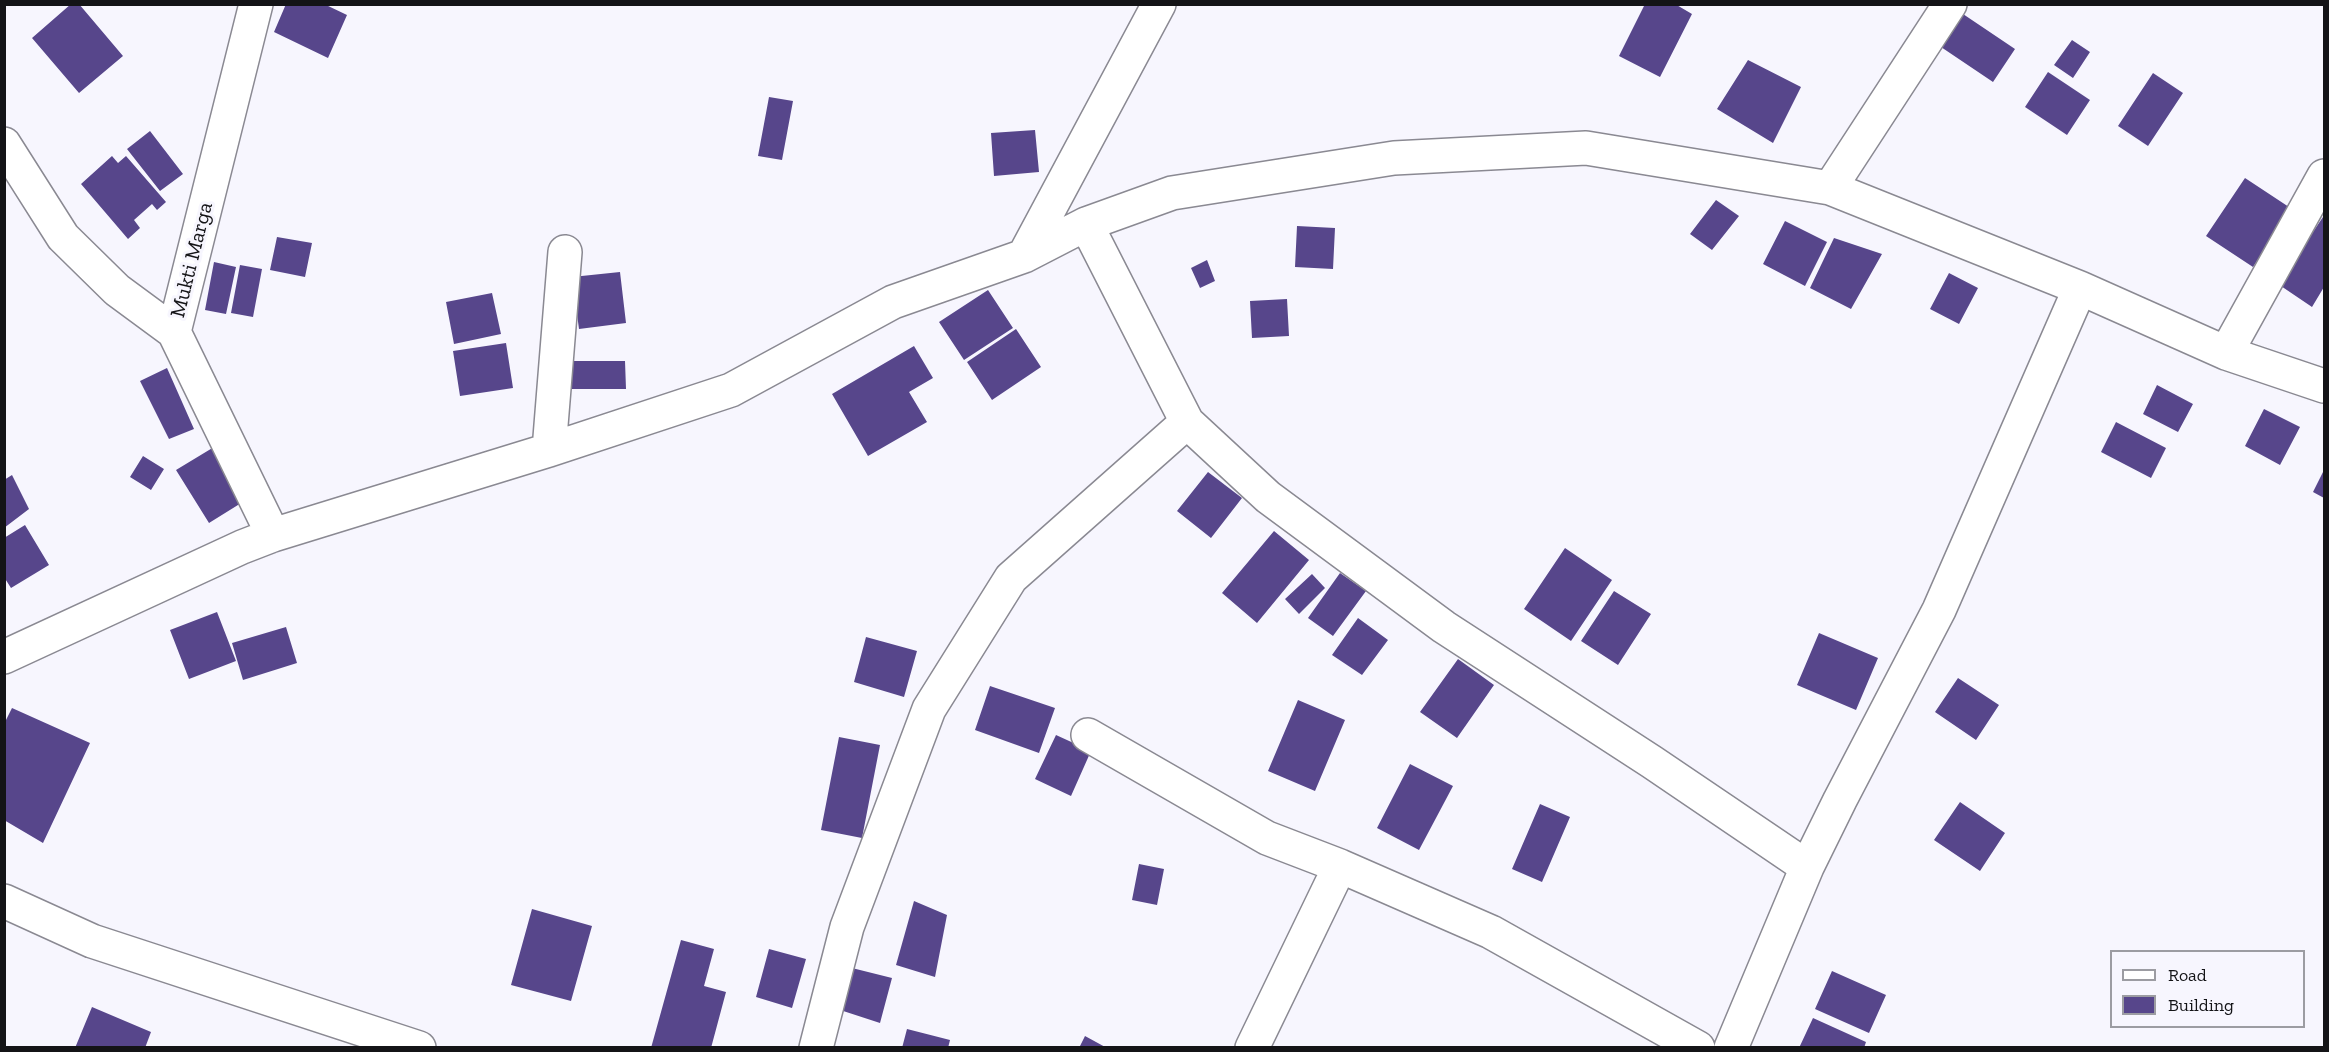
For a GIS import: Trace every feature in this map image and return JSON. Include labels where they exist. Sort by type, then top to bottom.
[{"type":"street","name":"Mukti Marga","points":[[256,4],[174,332],[273,535]]},
{"type":"street","points":[[1024,256],[1159,4]]},
{"type":"street","points":[[1830,188],[1950,4]]},
{"type":"street","points":[[4,144],[63,237],[117,290],[174,332]]},
{"type":"street","points":[[4,657],[242,547],[273,535],[549,450],[731,390],[893,302],[1024,256],[1086,224],[1172,193],[1406,157],[1586,148],[1830,188],[2080,288],[2226,353],[2325,386]]},
{"type":"street","points":[[2226,353],[2325,176]]},
{"type":"street","points":[[1086,224],[1187,422],[1268,497],[1444,627],[1652,762],[1807,867]]},
{"type":"street","points":[[549,450],[565,252]]},
{"type":"street","points":[[1731,1047],[1807,867],[1939,610],[2080,288]]},
{"type":"street","points":[[816,1047],[847,927],[929,709],[1011,578],[1187,422]]},
{"type":"street","points":[[1088,735],[1267,838],[1340,866],[1491,932],[1698,1047]]},
{"type":"street","points":[[1252,1047],[1340,866]]},
{"type":"street","points":[[4,901],[92,942],[369,1039],[419,1047]]},
{"type":"building","points":[[71,4],[79,4],[123,56],[79,93],[32,38]]},
{"type":"building","points":[[286,4],[324,4],[347,15],[328,58],[274,32]]},
{"type":"building","points":[[1645,4],[1675,4],[1692,14],[1660,77],[1619,56]]},
{"type":"building","points":[[1963,14],[2015,49],[1993,82],[1941,47]]},
{"type":"building","points":[[2072,40],[2090,52],[2073,78],[2054,65]]},
{"type":"building","points":[[1748,60],[1801,87],[1773,143],[1717,109]]},
{"type":"building","points":[[2048,72],[2090,100],[2067,135],[2025,107]]},
{"type":"building","points":[[2153,73],[2183,93],[2148,146],[2118,126]]},
{"type":"building","points":[[769,97],[793,101],[782,160],[758,156]]},
{"type":"building","points":[[1035,130],[1039,172],[994,176],[991,133]]},
{"type":"building","points":[[150,131],[183,174],[160,191],[127,149]]},
{"type":"building","points":[[112,156],[118,163],[126,156],[166,202],[157,210],[152,204],[134,220],[140,228],[128,239],[81,184]]},
{"type":"building","points":[[2245,178],[2292,209],[2253,267],[2206,236]]},
{"type":"building","points":[[1716,200],[1739,216],[1712,250],[1690,234]]},
{"type":"building","points":[[2323,217],[2324,287],[2312,307],[2278,284]]},
{"type":"building","points":[[1785,221],[1827,242],[1805,286],[1763,264]]},
{"type":"building","points":[[1297,226],[1335,228],[1333,269],[1295,267]]},
{"type":"building","points":[[277,237],[312,243],[305,277],[270,270]]},
{"type":"building","points":[[1834,238],[1882,254],[1851,309],[1810,288]]},
{"type":"building","points":[[1207,260],[1215,281],[1200,288],[1191,268]]},
{"type":"building","points":[[214,262],[236,267],[226,314],[205,310]]},
{"type":"building","points":[[240,265],[262,269],[253,317],[231,313]]},
{"type":"building","points":[[620,272],[626,323],[579,329],[572,277]]},
{"type":"building","points":[[1949,273],[1978,288],[1959,324],[1930,309]]},
{"type":"building","points":[[988,290],[1013,328],[964,360],[939,322]]},
{"type":"building","points":[[492,293],[501,334],[454,344],[446,302]]},
{"type":"building","points":[[1287,299],[1289,336],[1252,338],[1250,301]]},
{"type":"building","points":[[1016,329],[1041,367],[992,400],[967,362]]},
{"type":"building","points":[[506,343],[513,388],[460,396],[453,351]]},
{"type":"building","points":[[914,346],[933,378],[909,392],[927,422],[868,456],[832,394]]},
{"type":"building","points":[[570,361],[625,361],[626,389],[570,389]]},
{"type":"building","points":[[167,368],[194,429],[169,439],[140,381]]},
{"type":"building","points":[[2157,385],[2193,404],[2178,432],[2143,414]]},
{"type":"building","points":[[2264,409],[2300,427],[2280,465],[2245,446]]},
{"type":"building","points":[[2116,422],[2166,448],[2151,478],[2101,452]]},
{"type":"building","points":[[214,447],[246,500],[209,523],[176,470]]},
{"type":"building","points":[[143,456],[164,469],[151,490],[130,477]]},
{"type":"building","points":[[2324,470],[2324,498],[2313,492]]},
{"type":"building","points":[[1208,472],[1242,498],[1211,538],[1177,511]]},
{"type":"building","points":[[12,475],[29,509],[4,528],[4,480]]},
{"type":"building","points":[[25,525],[49,565],[11,588],[4,577],[4,538]]},
{"type":"building","points":[[1274,531],[1309,560],[1257,623],[1222,593]]},
{"type":"building","points":[[1565,548],[1612,580],[1571,641],[1524,609]]},
{"type":"building","points":[[1340,573],[1366,591],[1333,636],[1308,618]]},
{"type":"building","points":[[1312,574],[1325,588],[1299,614],[1285,599]]},
{"type":"building","points":[[1614,591],[1651,614],[1618,665],[1581,641]]},
{"type":"building","points":[[217,612],[236,661],[189,679],[170,630]]},
{"type":"building","points":[[1358,618],[1388,640],[1362,675],[1332,655]]},
{"type":"building","points":[[286,627],[297,663],[243,680],[232,643]]},
{"type":"building","points":[[1819,633],[1878,658],[1856,710],[1797,685]]},
{"type":"building","points":[[866,637],[917,651],[904,697],[854,682]]},
{"type":"building","points":[[1458,659],[1494,685],[1457,738],[1420,712]]},
{"type":"building","points":[[1958,678],[1999,705],[1976,740],[1935,712]]},
{"type":"building","points":[[990,686],[1055,708],[1039,753],[975,730]]},
{"type":"building","points":[[1298,700],[1345,720],[1315,791],[1268,771]]},
{"type":"building","points":[[12,708],[90,743],[43,843],[4,820],[4,724]]},
{"type":"building","points":[[1056,735],[1091,751],[1071,796],[1035,779]]},
{"type":"building","points":[[839,737],[880,745],[862,838],[821,830]]},
{"type":"building","points":[[1410,764],[1453,786],[1419,850],[1377,828]]},
{"type":"building","points":[[1960,802],[2005,833],[1980,871],[1934,840]]},
{"type":"building","points":[[1540,804],[1570,817],[1542,882],[1512,869]]},
{"type":"building","points":[[1139,864],[1164,869],[1157,905],[1132,900]]},
{"type":"building","points":[[914,901],[947,915],[935,977],[896,965]]},
{"type":"building","points":[[532,909],[592,926],[571,1001],[511,985]]},
{"type":"building","points":[[681,940],[714,949],[704,986],[726,992],[711,1048],[651,1048]]},
{"type":"building","points":[[769,949],[806,959],[792,1008],[756,997]]},
{"type":"building","points":[[844,966],[892,978],[880,1023],[834,1008]]},
{"type":"building","points":[[1832,971],[1886,995],[1869,1033],[1815,1009]]},
{"type":"building","points":[[92,1007],[151,1032],[145,1048],[75,1048]]},
{"type":"building","points":[[1813,1018],[1866,1042],[1864,1048],[1799,1048]]},
{"type":"building","points":[[907,1029],[950,1040],[948,1048],[902,1048]]},
{"type":"building","points":[[1085,1036],[1107,1048],[1079,1048]]}]
